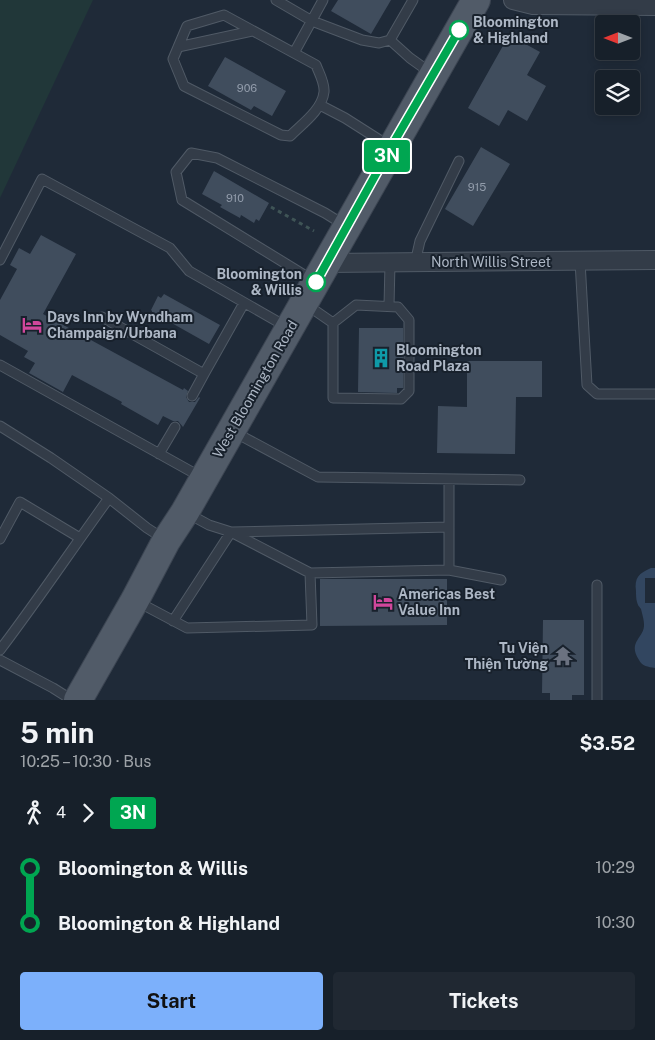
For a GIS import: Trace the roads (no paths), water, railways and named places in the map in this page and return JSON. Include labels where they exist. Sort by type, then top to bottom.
[{"type":"main road","name":"West Bloomington Road","points":[[78,700],[135,600],[166,540],[204,479],[476,0]]},
{"type":"street","points":[[513,0],[533,4],[632,3],[655,6]]},
{"type":"street","name":"North Willis Street","points":[[315,283],[390,263],[655,260]]},
{"type":"lane","points":[[276,0],[312,21],[362,40],[378,43],[390,40],[411,1]]},
{"type":"lane","points":[[294,53],[323,0]]},
{"type":"lane","points":[[224,15],[294,53],[316,65],[324,84],[324,92],[320,105],[290,136],[281,135],[184,86],[173,59],[187,26],[224,15]]},
{"type":"lane","points":[[178,48],[252,31]]},
{"type":"lane","points":[[390,40],[410,58],[434,74]]},
{"type":"lane","points":[[320,105],[345,118],[391,147]]},
{"type":"lane","points":[[333,322],[356,304],[398,307],[409,320],[409,391],[401,399],[332,398],[333,322],[315,283],[182,200],[176,172],[191,153],[217,158],[325,213],[347,227]]},
{"type":"lane","points":[[415,263],[420,241],[459,162]]},
{"type":"lane","points":[[0,260],[42,180],[170,248],[189,271],[289,328]]},
{"type":"lane","points":[[580,261],[587,385],[597,394],[655,394]]},
{"type":"lane","points":[[389,306],[390,263]]},
{"type":"lane","points":[[192,396],[244,303]]},
{"type":"lane","points":[[102,317],[204,374]]},
{"type":"lane","points":[[0,365],[204,479]]},
{"type":"lane","points":[[0,426],[51,458],[166,540]]},
{"type":"lane","points":[[159,454],[175,427]]},
{"type":"lane","points":[[231,430],[318,477],[520,480]]},
{"type":"lane","points":[[449,479],[449,570]]},
{"type":"lane","points":[[0,650],[32,608],[109,498]]},
{"type":"lane","points":[[0,539],[20,502],[80,538]]},
{"type":"lane","points":[[185,512],[231,532],[310,573],[449,570],[501,580]]},
{"type":"lane","points":[[231,532],[449,527]]},
{"type":"lane","points":[[173,621],[231,532]]},
{"type":"lane","points":[[135,600],[186,628],[312,625],[310,573]]},
{"type":"lane","points":[[597,584],[597,700]]},
{"type":"lane","points":[[0,660],[72,700]]},
{"type":"water","points":[[655,568],[655,578],[645,578],[645,603],[655,603],[655,668],[642,664],[635,648],[644,629],[641,609],[637,601],[636,583],[640,574]]},
{"type":"place","name":"Bloomington & Highland","points":[[459,30]]},
{"type":"place","name":"Bloomington & Willis","points":[[316,282]]},
{"type":"place","name":"Days Inn by Wyndham Champaign/Urbana","points":[[32,325]]},
{"type":"place","name":"Bloomington Road Plaza","points":[[381,358]]},
{"type":"place","name":"Americas Best Value Inn","points":[[383,602]]},
{"type":"place","name":"Tu Viện Thiện Tường","points":[[563,656]]}]
